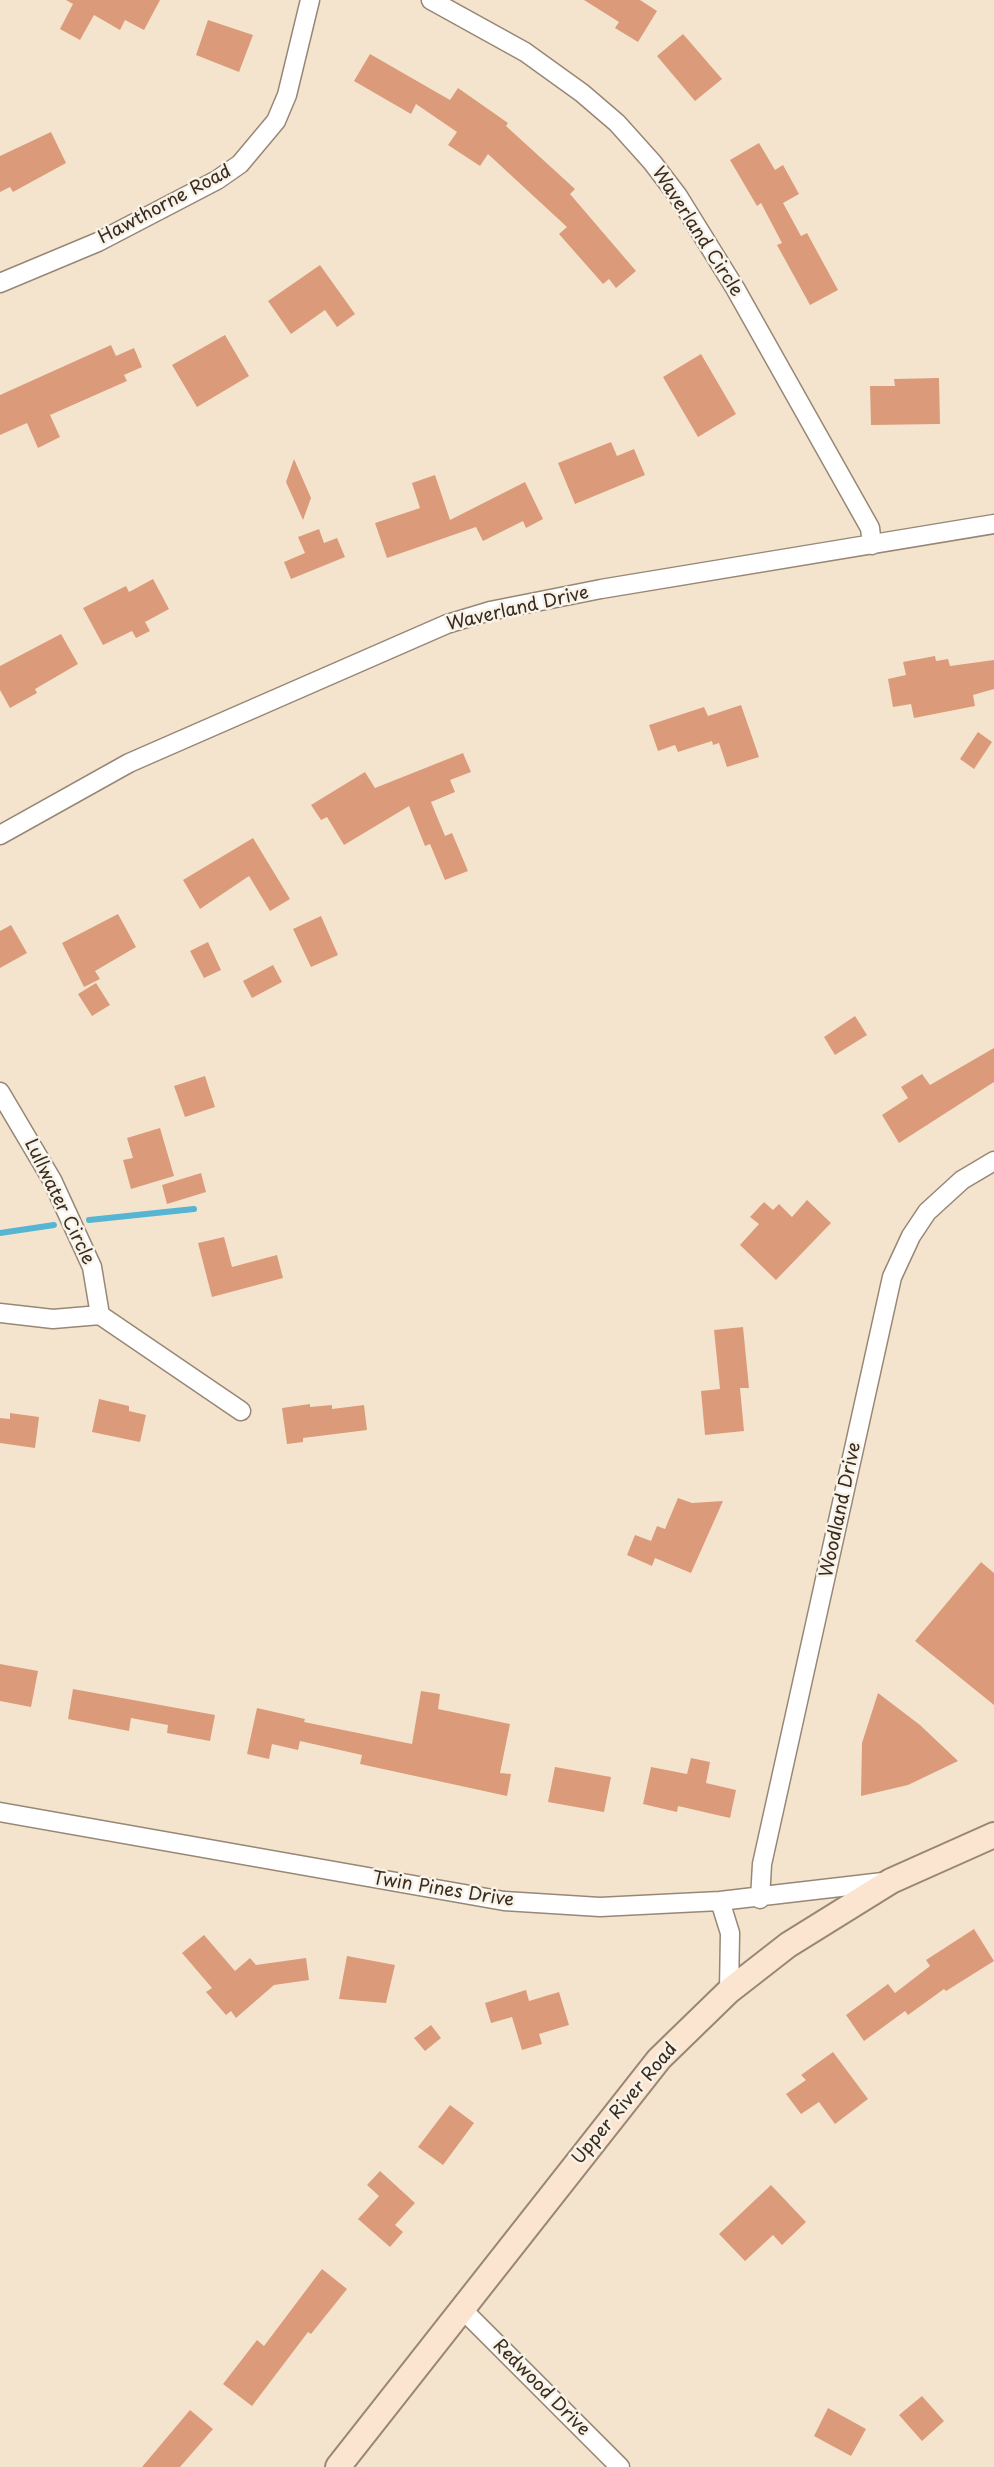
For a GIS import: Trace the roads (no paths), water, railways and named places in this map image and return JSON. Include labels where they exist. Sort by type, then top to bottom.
[{"type":"street","name":"Hawthorne Road","points":[[0,283],[98,242],[217,180],[240,164],[276,121],[287,95],[310,0]]},
{"type":"street","name":"Waverland Circle","points":[[431,0],[525,52],[582,93],[617,123],[652,162],[678,196],[742,300],[870,528],[872,545]]},
{"type":"street","name":"Waverland Drive","points":[[0,835],[129,763],[447,624],[490,611],[601,589],[994,523]]},
{"type":"street","name":"Lullwater Circle","points":[[0,1092],[52,1180],[92,1266],[100,1315]]},
{"type":"street","name":"Woodland Drive","points":[[760,1899],[762,1864],[892,1277],[911,1236],[927,1212],[962,1180],[994,1161]]},
{"type":"street","points":[[0,1313],[53,1320],[100,1315],[241,1410]]},
{"type":"street","name":"Twin Pines Drive","points":[[0,1812],[504,1901],[600,1907],[720,1902],[891,1881]]},
{"type":"street","name":"Upper River Road","points":[[338,2467],[659,2059],[729,1991],[788,1945],[891,1881],[994,1835]]},
{"type":"street","points":[[720,1902],[730,1933],[729,1991]]},
{"type":"street","name":"Redwood Drive","points":[[463,2309],[620,2467]]},
{"type":"waterway","points":[[89,1220],[194,1209]]},
{"type":"waterway","points":[[0,1233],[54,1225]]}]
